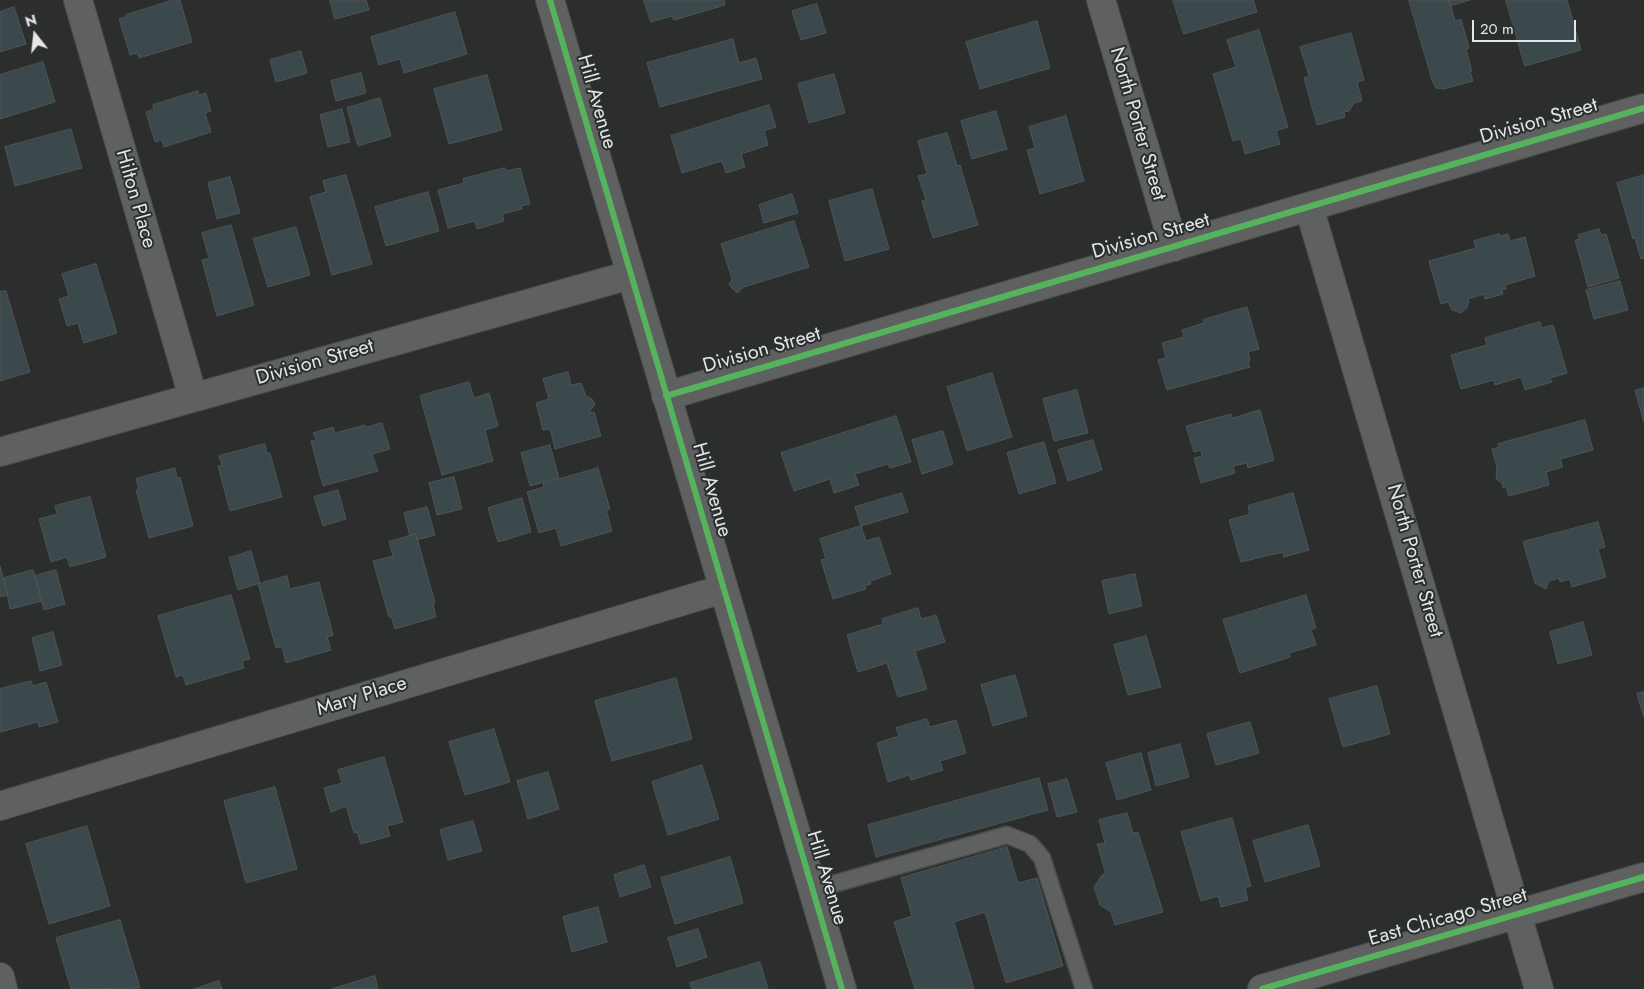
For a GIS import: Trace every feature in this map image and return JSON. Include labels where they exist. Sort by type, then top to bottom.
[{"type":"street","name":"Hilton Place","points":[[78,0],[193,397]]},
{"type":"street","name":"Hill Avenue","points":[[550,0],[842,989]]},
{"type":"street","name":"North Porter Street","points":[[1101,0],[1174,247]]},
{"type":"street","name":"Division Street","points":[[666,396],[1644,108]]},
{"type":"street","name":"North Porter Street","points":[[1309,207],[1539,989]]},
{"type":"street","name":"Division Street","points":[[0,452],[630,274]]},
{"type":"street","name":"Mary Place","points":[[0,806],[723,589]]},
{"type":"street","name":"East Chicago Street","points":[[1262,989],[1644,877]]},
{"type":"street","points":[[0,977],[4,989]]},
{"type":"lane","points":[[812,890],[1007,835],[1030,844],[1042,858],[1084,989]]},
{"type":"building","points":[[173,0],[180,0],[192,42],[139,58],[137,53],[130,55],[119,19]]},
{"type":"building","points":[[330,0],[366,0],[369,10],[335,19]]},
{"type":"building","points":[[644,0],[724,0],[725,5],[674,20],[672,16],[651,22]]},
{"type":"building","points":[[1173,0],[1253,0],[1257,12],[1184,34]]},
{"type":"building","points":[[1409,0],[1449,0],[1455,21],[1461,19],[1469,48],[1466,49],[1473,81],[1444,89],[1436,88]]},
{"type":"building","points":[[1449,0],[1470,0],[1450,6]]},
{"type":"building","points":[[1506,0],[1567,0],[1581,50],[1525,66]]},
{"type":"building","points":[[817,4],[826,33],[801,40],[792,11]]},
{"type":"building","points":[[14,7],[26,44],[0,52],[0,12]]},
{"type":"building","points":[[455,12],[467,54],[404,73],[400,59],[379,65],[371,37]]},
{"type":"building","points":[[1037,21],[1050,68],[980,89],[966,42]]},
{"type":"building","points":[[1259,30],[1288,127],[1276,131],[1280,144],[1245,154],[1241,139],[1233,141],[1213,74],[1236,67],[1227,40]]},
{"type":"building","points":[[1351,33],[1364,80],[1357,82],[1362,101],[1354,103],[1349,111],[1344,112],[1345,117],[1317,125],[1304,78],[1309,76],[1300,47]]},
{"type":"building","points":[[733,39],[739,63],[756,58],[762,79],[660,107],[647,63]]},
{"type":"building","points":[[301,51],[307,73],[276,82],[270,60]]},
{"type":"building","points":[[43,62],[55,102],[0,119],[0,75]]},
{"type":"building","points":[[361,73],[366,93],[336,101],[331,81]]},
{"type":"building","points":[[834,74],[845,113],[809,123],[798,84]]},
{"type":"building","points":[[487,75],[502,130],[449,144],[434,89]]},
{"type":"building","points":[[198,91],[199,95],[206,93],[211,111],[205,113],[211,132],[164,147],[162,140],[155,142],[146,112],[154,109],[153,105]]},
{"type":"building","points":[[380,98],[391,136],[358,146],[347,108]]},
{"type":"building","points":[[769,105],[776,127],[764,131],[768,145],[741,154],[745,167],[726,173],[722,161],[682,173],[671,136]]},
{"type":"building","points":[[342,109],[350,142],[328,147],[320,115]]},
{"type":"building","points":[[996,111],[1007,149],[972,159],[961,121]]},
{"type":"building","points":[[1066,116],[1084,181],[1040,194],[1027,150],[1035,148],[1029,127]]},
{"type":"building","points":[[71,129],[82,168],[15,186],[5,147]]},
{"type":"building","points":[[947,133],[957,166],[960,165],[978,225],[933,238],[922,201],[926,200],[918,176],[927,174],[918,141]]},
{"type":"building","points":[[505,168],[506,171],[520,168],[530,204],[521,206],[522,209],[502,214],[504,221],[477,229],[475,221],[448,228],[438,190],[464,183],[463,179]]},
{"type":"building","points":[[346,175],[372,264],[332,275],[310,197],[326,192],[323,181]]},
{"type":"building","points":[[1644,175],[1644,258],[1641,259],[1635,238],[1633,239],[1617,183]]},
{"type":"building","points":[[230,177],[240,213],[217,219],[208,183]]},
{"type":"building","points":[[872,189],[889,249],[845,261],[829,201]]},
{"type":"building","points":[[428,192],[439,231],[386,246],[375,207]]},
{"type":"building","points":[[792,194],[798,213],[764,223],[759,205]]},
{"type":"building","points":[[794,221],[809,267],[744,287],[737,293],[729,285],[732,279],[721,244]]},
{"type":"building","points":[[231,225],[254,305],[217,316],[202,260],[209,258],[202,233]]},
{"type":"building","points":[[296,227],[310,275],[268,287],[253,239]]},
{"type":"building","points":[[1599,229],[1601,235],[1606,234],[1619,278],[1588,287],[1575,240],[1580,239],[1578,235]]},
{"type":"building","points":[[1499,234],[1499,236],[1508,234],[1510,241],[1525,237],[1535,276],[1505,285],[1506,289],[1502,289],[1503,294],[1485,299],[1484,294],[1468,299],[1467,308],[1461,313],[1452,310],[1448,302],[1441,304],[1429,261],[1476,248],[1474,241]]},
{"type":"building","points":[[96,264],[117,333],[84,343],[78,323],[67,326],[59,299],[69,296],[62,274]]},
{"type":"building","points":[[1620,281],[1628,310],[1594,319],[1586,290]]},
{"type":"building","points":[[6,291],[30,372],[0,381],[0,292]]},
{"type":"building","points":[[1247,307],[1259,349],[1248,352],[1250,367],[1167,390],[1158,360],[1166,358],[1162,343],[1184,337],[1182,330],[1204,323],[1203,320]]},
{"type":"building","points":[[1540,322],[1542,328],[1553,325],[1567,373],[1550,378],[1552,382],[1525,390],[1521,377],[1495,385],[1494,380],[1461,389],[1451,355],[1487,345],[1485,338]]},
{"type":"building","points":[[568,372],[571,385],[581,383],[586,396],[592,399],[595,405],[590,410],[591,413],[594,412],[601,436],[555,449],[550,429],[543,430],[536,403],[549,399],[543,379]]},
{"type":"building","points":[[992,373],[1012,437],[967,451],[947,387]]},
{"type":"building","points":[[469,382],[474,398],[489,393],[498,426],[485,430],[493,461],[442,475],[420,396]]},
{"type":"building","points":[[1644,388],[1644,422],[1635,391]]},
{"type":"building","points":[[1077,390],[1088,433],[1054,441],[1043,399]]},
{"type":"building","points":[[1260,410],[1274,460],[1248,468],[1247,463],[1233,466],[1235,473],[1201,483],[1194,458],[1202,456],[1201,450],[1194,452],[1186,426],[1231,414],[1232,418]]},
{"type":"building","points":[[896,416],[911,462],[890,468],[888,464],[855,474],[859,485],[834,493],[830,479],[794,491],[781,453]]},
{"type":"building","points":[[1585,420],[1593,450],[1560,459],[1563,467],[1546,472],[1549,485],[1509,496],[1506,487],[1503,488],[1502,483],[1496,479],[1497,467],[1492,449],[1499,447],[1498,444]]},
{"type":"building","points":[[382,423],[390,449],[372,454],[378,471],[323,486],[311,441],[316,440],[313,433],[333,427],[335,433],[365,425],[366,427]]},
{"type":"building","points":[[943,431],[953,464],[922,474],[912,440]]},
{"type":"building","points":[[1093,440],[1102,470],[1068,481],[1058,450]]},
{"type":"building","points":[[1044,442],[1056,483],[1019,494],[1007,453]]},
{"type":"building","points":[[265,444],[267,453],[270,453],[282,497],[230,511],[218,466],[222,465],[219,456]]},
{"type":"building","points":[[550,445],[559,478],[530,486],[521,453]]},
{"type":"building","points":[[175,468],[177,478],[180,477],[193,526],[149,538],[136,490],[139,489],[136,479]]},
{"type":"building","points":[[598,468],[610,509],[606,510],[612,531],[561,546],[556,528],[539,533],[527,492],[544,487],[543,484]]},
{"type":"building","points":[[454,477],[462,509],[437,515],[429,483]]},
{"type":"building","points":[[338,490],[346,519],[323,526],[314,497]]},
{"type":"building","points":[[902,493],[908,512],[861,526],[855,507]]},
{"type":"building","points":[[1293,493],[1309,550],[1284,557],[1283,552],[1241,562],[1229,520],[1250,514],[1248,506]]},
{"type":"building","points":[[90,497],[106,557],[70,567],[67,557],[51,562],[39,519],[57,514],[55,506]]},
{"type":"building","points":[[522,498],[531,532],[498,542],[488,508]]},
{"type":"building","points":[[427,507],[435,535],[417,540],[416,534],[410,536],[404,513]]},
{"type":"building","points":[[1598,522],[1605,547],[1598,549],[1606,577],[1572,587],[1570,579],[1560,582],[1559,578],[1549,581],[1546,589],[1535,583],[1523,542]]},
{"type":"building","points":[[861,526],[866,541],[879,537],[891,574],[870,581],[871,584],[865,586],[866,589],[833,599],[821,560],[826,559],[820,539]]},
{"type":"building","points":[[416,534],[435,603],[433,604],[436,617],[395,629],[391,616],[389,617],[373,561],[393,556],[389,542]]},
{"type":"building","points":[[251,551],[260,583],[238,590],[229,558]]},
{"type":"building","points":[[0,566],[8,595],[0,597]]},
{"type":"building","points":[[33,570],[42,601],[10,609],[4,578]]},
{"type":"building","points":[[56,570],[65,604],[44,610],[35,576]]},
{"type":"building","points":[[1135,574],[1142,606],[1109,614],[1102,581]]},
{"type":"building","points":[[287,576],[290,589],[319,582],[333,635],[327,637],[331,650],[286,663],[282,647],[276,648],[258,584]]},
{"type":"building","points":[[231,595],[250,659],[242,661],[244,668],[186,685],[183,675],[176,677],[158,616]]},
{"type":"building","points":[[1306,595],[1316,628],[1311,630],[1316,645],[1289,653],[1290,657],[1240,673],[1223,620]]},
{"type":"building","points":[[918,608],[921,619],[936,615],[945,642],[915,651],[927,689],[898,697],[887,663],[858,672],[847,635],[883,624],[882,619]]},
{"type":"building","points":[[1583,622],[1592,655],[1558,664],[1550,632]]},
{"type":"building","points":[[53,632],[62,665],[40,671],[32,638]]},
{"type":"building","points":[[1146,636],[1161,687],[1128,695],[1114,645]]},
{"type":"building","points":[[1015,675],[1027,716],[993,726],[981,685]]},
{"type":"building","points":[[676,678],[692,739],[612,761],[595,701]]},
{"type":"building","points":[[31,681],[33,686],[46,682],[58,722],[39,727],[38,722],[0,732],[0,689]]},
{"type":"building","points":[[1377,686],[1390,734],[1343,747],[1329,699]]},
{"type":"building","points":[[1644,692],[1644,717],[1637,694]]},
{"type":"building","points":[[927,719],[930,727],[956,720],[966,753],[940,761],[943,770],[911,780],[909,775],[888,782],[877,743],[899,736],[896,728]]},
{"type":"building","points":[[1250,722],[1259,753],[1216,765],[1207,734]]},
{"type":"building","points":[[494,729],[510,782],[465,795],[449,742]]},
{"type":"building","points":[[1180,744],[1189,777],[1156,786],[1148,753]]},
{"type":"building","points":[[1141,753],[1151,790],[1117,800],[1106,763]]},
{"type":"building","points":[[384,757],[403,822],[387,826],[390,836],[361,844],[357,832],[354,833],[346,806],[331,812],[324,788],[342,783],[338,770]]},
{"type":"building","points":[[702,765],[719,819],[668,835],[652,782]]},
{"type":"building","points":[[548,772],[559,809],[528,819],[517,781]]},
{"type":"building","points":[[1039,778],[1048,810],[876,857],[868,825]]},
{"type":"building","points":[[1067,779],[1077,812],[1057,817],[1048,784]]},
{"type":"building","points":[[275,787],[297,869],[246,883],[224,801]]},
{"type":"building","points":[[1127,813],[1133,833],[1138,832],[1163,912],[1115,925],[1111,912],[1100,905],[1094,887],[1102,875],[1106,874],[1097,844],[1105,843],[1099,820]]},
{"type":"building","points":[[1232,818],[1251,886],[1245,888],[1248,900],[1221,907],[1218,896],[1201,901],[1181,832]]},
{"type":"building","points":[[473,821],[482,851],[448,860],[440,830]]},
{"type":"building","points":[[1308,825],[1320,866],[1265,882],[1253,841]]},
{"type":"building","points":[[87,826],[110,906],[49,924],[26,844]]},
{"type":"building","points":[[1007,847],[1018,883],[1037,878],[1063,966],[1006,983],[985,912],[954,922],[974,989],[915,989],[894,922],[912,916],[901,878]]},
{"type":"building","points":[[730,857],[743,903],[675,924],[661,878]]},
{"type":"building","points":[[644,865],[651,887],[620,897],[614,875]]},
{"type":"building","points":[[598,907],[607,942],[572,952],[563,917]]},
{"type":"building","points":[[120,920],[140,988],[71,989],[56,938]]},
{"type":"building","points":[[698,929],[707,957],[677,967],[668,938]]},
{"type":"building","points":[[760,962],[768,989],[692,989],[690,983]]},
{"type":"building","points":[[375,976],[378,989],[332,989]]},
{"type":"building","points":[[219,981],[222,989],[194,989]]},
{"type":"cycle path","points":[[550,0],[842,989]]},
{"type":"cycle path","points":[[666,396],[1644,108]]},
{"type":"cycle path","points":[[1262,989],[1644,877]]}]
